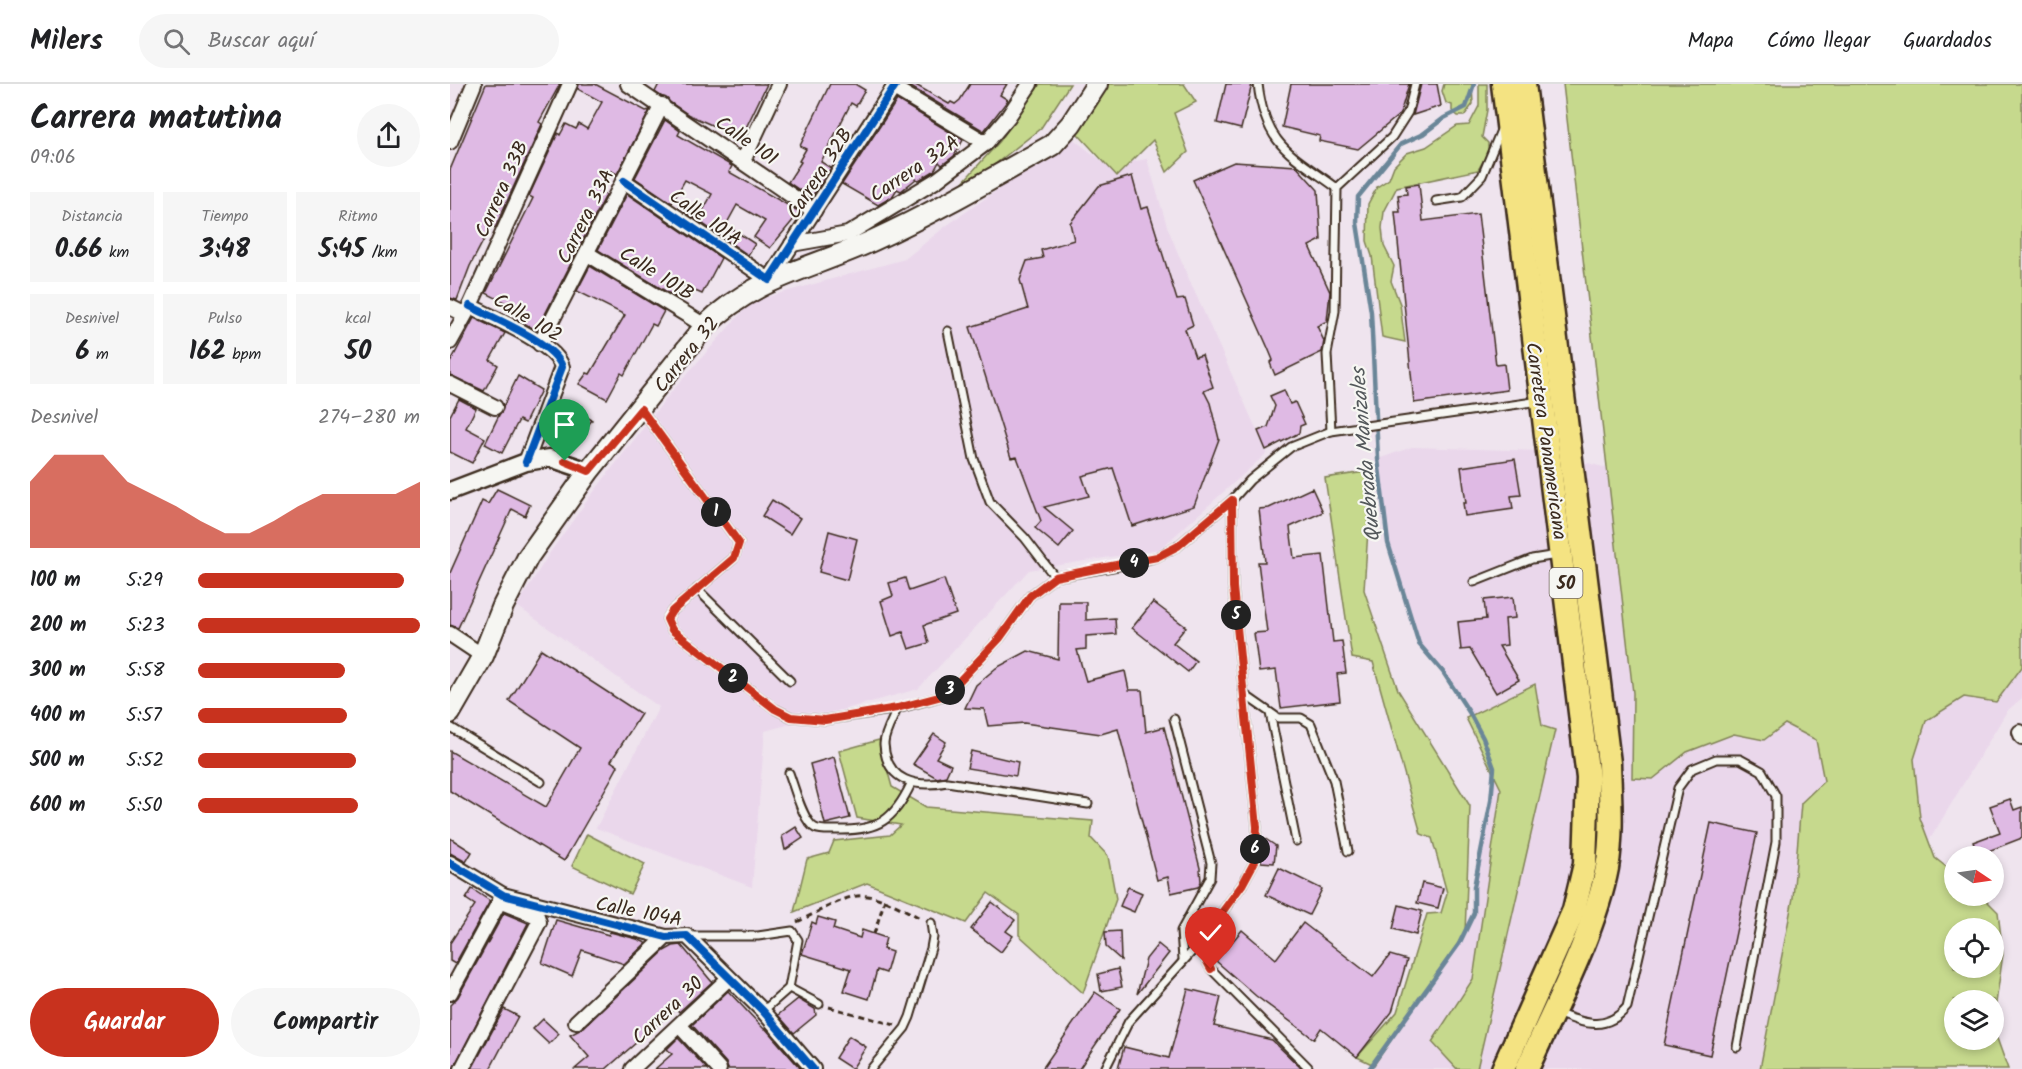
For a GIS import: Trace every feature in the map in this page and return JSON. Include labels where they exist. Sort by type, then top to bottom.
[{"type":"highway","name":"Carretera Panamericana","points":[[1503,84],[1563,554],[1588,778],[1585,864],[1574,910],[1503,1069]]},
{"type":"highway","name":"Carretera Panamericana","points":[[1524,84],[1609,763],[1610,825],[1606,868],[1593,915],[1554,1012],[1527,1069]]},
{"type":"main road","name":"Carrera 32","points":[[450,713],[483,657],[503,606],[528,557],[589,471],[641,409],[705,326],[725,307],[768,280],[828,260],[877,238],[1052,145],[1071,124],[1097,84]]},
{"type":"street","points":[[450,142],[474,84]]},
{"type":"street","name":"Carrera 33B","points":[[450,342],[467,310],[570,84]]},
{"type":"street","name":"Calle 101","points":[[628,84],[652,91],[662,105],[814,211]]},
{"type":"street","points":[[743,161],[779,84]]},
{"type":"street","name":"Carrera 32A","points":[[792,244],[848,234],[937,180],[986,143],[1008,117],[1030,84]]},
{"type":"street","points":[[895,86],[986,143]]},
{"type":"street","name":"Carrera 32B","points":[[768,280],[895,86]]},
{"type":"street","name":"Carrera 33A","points":[[540,344],[588,254],[662,105]]},
{"type":"street","name":"Calle 101A","points":[[624,181],[768,280]]},
{"type":"street","name":"Calle 101B","points":[[588,254],[705,326]]},
{"type":"street","name":"Calle 102","points":[[450,307],[467,310],[540,344],[560,358],[562,367],[526,462]]},
{"type":"street","points":[[450,384],[495,407]]},
{"type":"street","points":[[450,491],[526,462],[550,458],[589,471]]},
{"type":"street","points":[[450,634],[483,657]]},
{"type":"street","name":"Calle 104A","points":[[450,864],[502,899],[537,915],[539,922],[462,1069]]},
{"type":"street","points":[[450,993],[502,899]]},
{"type":"street","name":"Calle 104A","points":[[502,899],[666,937],[687,936],[728,979],[763,1011],[813,1069]]},
{"type":"street","points":[[576,1023],[666,937]]},
{"type":"street","name":"Carrera 30","points":[[632,1069],[728,979]]},
{"type":"street","points":[[680,1026],[719,1069]]},
{"type":"lane","points":[[1258,84],[1265,122],[1282,148],[1337,188]]},
{"type":"lane","points":[[1330,431],[1327,354],[1335,311],[1337,188],[1392,137],[1408,112],[1415,84]]},
{"type":"lane","points":[[1436,201],[1462,197],[1482,176],[1506,117]]},
{"type":"lane","points":[[948,331],[974,459],[990,502],[1002,517],[1025,538],[1055,577]]},
{"type":"lane","points":[[641,409],[739,543],[734,558],[672,611],[667,619],[672,630],[775,709],[791,717],[825,720],[897,708],[946,695],[1000,638],[1030,596],[1055,577],[1157,557],[1178,546],[1232,500],[1250,480],[1291,447],[1330,431],[1542,400]]},
{"type":"lane","points":[[1105,1069],[1109,1057],[1130,1021],[1183,959],[1198,945],[1242,885],[1255,861],[1257,827],[1233,587],[1232,500]]},
{"type":"lane","points":[[1474,582],[1532,559],[1563,554]]},
{"type":"lane","points":[[697,589],[790,681]]},
{"type":"lane","points":[[1245,695],[1278,718],[1301,718],[1311,724],[1334,781],[1348,852]]},
{"type":"lane","points":[[897,708],[884,743],[888,762],[899,776],[911,784],[928,786],[947,782],[1088,804]]},
{"type":"lane","points":[[1270,713],[1296,841]]},
{"type":"lane","points":[[1174,719],[1211,863],[1210,878],[1181,931],[1183,959]]},
{"type":"lane","points":[[450,727],[541,782]]},
{"type":"lane","points":[[1554,1012],[1579,1021],[1604,1024],[1618,1018],[1627,1007],[1678,788],[1692,769],[1716,759],[1740,759],[1762,771],[1776,796],[1776,842],[1737,1047]]},
{"type":"lane","points":[[789,773],[806,819],[814,828],[827,830],[872,826],[886,821],[900,808],[911,784]]},
{"type":"lane","points":[[871,1069],[905,1028],[931,948],[933,937],[931,923]]},
{"type":"lane","points":[[687,936],[758,936],[779,931],[792,931],[798,940],[789,988],[763,1011]]},
{"type":"lane","points":[[1198,945],[1211,969],[1308,1067]]},
{"type":"lane","points":[[789,988],[793,993],[819,1004]]},
{"type":"path","points":[[779,931],[851,896],[869,894],[885,899],[931,923]]},
{"type":"path","points":[[874,934],[885,899]]},
{"type":"path","points":[[819,1004],[905,1028]]},
{"type":"shaded area","points":[[1072,138],[1108,166],[1147,159],[1167,226],[1184,268],[1267,453],[1160,549],[1029,570],[918,689],[765,731],[752,887],[596,828],[659,707],[517,606],[549,554],[589,498],[672,391],[752,301],[905,259],[946,226]]},
{"type":"shaded area","points":[[1412,447],[1542,451],[2022,577],[2022,698],[2007,711],[1792,1069],[1369,1069],[1459,944],[1474,913],[1474,887],[1491,801],[1494,768],[1483,738],[1469,712],[1443,672],[1419,644],[1388,543],[1378,459]]},
{"type":"green space","points":[[1040,84],[1070,84],[1041,128],[975,180],[962,183],[1000,141]]},
{"type":"green space","points":[[1106,84],[1184,84],[1196,102],[1174,113],[1188,152],[1167,172],[1153,140],[1117,176],[1077,133]]},
{"type":"green space","points":[[1444,84],[1472,84],[1473,104],[1464,116],[1458,116],[1452,111],[1452,105],[1446,103],[1442,91]]},
{"type":"green space","points":[[1479,84],[1487,84],[1487,110],[1482,137],[1488,143],[1488,153],[1478,170],[1397,187],[1384,212],[1382,228],[1384,246],[1394,266],[1391,281],[1400,304],[1405,342],[1382,337],[1372,256],[1367,241],[1368,204],[1377,187],[1389,179],[1394,166],[1407,153],[1426,147],[1457,126],[1469,125],[1479,106]]},
{"type":"green space","points":[[1563,84],[2022,84],[2022,667],[1996,702],[1964,697],[1926,721],[1914,759],[1920,818],[1935,858],[1944,865],[1944,906],[1992,906],[1998,912],[1999,918],[1944,918],[1944,978],[2000,978],[1998,990],[1944,990],[1944,1050],[2001,1050],[2008,1069],[1760,1069],[1793,898],[1801,803],[1824,781],[1816,740],[1785,724],[1764,740],[1734,734],[1687,752],[1653,779],[1632,778],[1633,693]]},
{"type":"green space","points":[[1372,471],[1364,590],[1398,690],[1470,806],[1465,933],[1374,1065],[1357,1057],[1397,1012],[1427,914],[1441,913],[1447,893],[1432,838],[1421,834],[1373,662],[1352,658],[1325,478]]},
{"type":"green space","points":[[1535,684],[1542,726],[1555,730],[1477,1069],[1457,1069],[1432,1042],[1473,979],[1501,789],[1466,718]]},
{"type":"green space","points":[[879,740],[892,787],[926,807],[1093,821],[1091,838],[1108,856],[1116,899],[1083,993],[1019,935],[1019,915],[988,893],[966,923],[867,883],[794,912],[807,859],[829,853],[834,841],[890,835],[901,825],[857,818],[839,751]]},
{"type":"green space","points":[[587,834],[645,864],[630,894],[572,866]]},
{"type":"building","points":[[486,84],[560,84],[539,122],[542,124],[495,228],[492,226],[488,232],[470,266],[457,300],[450,298],[450,170]]},
{"type":"building","points":[[579,84],[595,84],[646,111],[650,110],[617,174],[611,171],[600,192],[606,195],[539,326],[537,325],[534,329],[515,318],[520,310],[486,293],[533,198],[529,196],[558,133],[560,135],[566,124],[576,129],[579,124],[587,129],[602,102],[578,89]]},
{"type":"building","points":[[659,84],[767,84],[741,138],[689,115],[655,92]]},
{"type":"building","points":[[830,84],[855,84],[865,90],[856,106],[851,103],[821,162],[831,168],[811,198],[788,182],[801,162],[799,161],[806,149],[800,146]]},
{"type":"building","points":[[906,84],[914,84],[949,104],[951,102],[955,104],[970,84],[1007,84],[1000,95],[1008,100],[984,131]]},
{"type":"building","points":[[1226,84],[1252,84],[1241,129],[1217,123]]},
{"type":"building","points":[[1291,84],[1409,84],[1400,114],[1358,149],[1319,141],[1320,136],[1282,127]]},
{"type":"building","points":[[1421,84],[1437,84],[1441,106],[1413,115]]},
{"type":"building","points":[[897,100],[963,140],[954,156],[942,165],[939,162],[934,171],[919,180],[916,179],[901,191],[897,189],[892,197],[878,205],[842,184]]},
{"type":"building","points":[[665,120],[680,131],[678,135],[732,166],[729,172],[800,212],[770,248],[754,237],[765,221],[737,205],[726,225],[755,244],[748,255],[693,217],[694,213],[700,216],[712,194],[685,180],[672,203],[635,178]]},
{"type":"building","points":[[1234,162],[1296,166],[1318,190],[1321,240],[1309,246],[1330,292],[1327,321],[1317,326],[1324,341],[1322,352],[1275,375],[1270,363],[1273,360],[1268,348],[1193,180]]},
{"type":"building","points":[[1132,176],[1141,209],[1148,207],[1177,300],[1185,299],[1193,325],[1185,329],[1195,357],[1202,355],[1213,387],[1204,391],[1210,403],[1219,439],[1194,506],[1132,526],[1113,468],[1082,476],[1089,496],[1044,507],[1073,531],[1059,548],[1035,528],[1041,521],[1017,457],[1011,458],[970,327],[1028,309],[1020,280],[1027,261],[1043,258],[1041,250],[1074,240],[1070,223],[1099,186]]},
{"type":"building","points":[[1419,184],[1423,221],[1478,214],[1496,365],[1504,364],[1507,390],[1414,403],[1395,212],[1400,212],[1398,195],[1407,194],[1406,186]]},
{"type":"building","points":[[627,194],[721,258],[702,294],[677,283],[675,297],[598,250]]},
{"type":"building","points":[[590,266],[664,311],[656,326],[652,324],[624,375],[621,373],[607,399],[579,384],[587,373],[590,374],[625,315],[577,291]]},
{"type":"building","points":[[474,318],[505,333],[490,360],[498,365],[484,391],[450,375],[450,363]]},
{"type":"building","points":[[518,376],[541,390],[525,423],[519,420],[502,453],[485,444]]},
{"type":"building","points":[[1284,390],[1290,404],[1295,402],[1305,424],[1300,426],[1299,433],[1266,450],[1258,431],[1268,427],[1275,406],[1270,396]]},
{"type":"building","points":[[459,399],[476,408],[466,428],[485,438],[472,463],[450,452],[450,416]]},
{"type":"building","points":[[561,402],[592,420],[580,436],[551,421]]},
{"type":"building","points":[[1515,459],[1521,495],[1511,496],[1513,509],[1465,516],[1463,503],[1466,503],[1461,467]]},
{"type":"building","points":[[1312,488],[1323,512],[1290,527],[1294,558],[1323,555],[1333,642],[1342,641],[1346,673],[1337,674],[1340,701],[1281,708],[1276,670],[1259,672],[1254,633],[1267,632],[1258,562],[1265,562],[1259,509],[1269,508]]},
{"type":"building","points":[[497,489],[530,505],[525,516],[512,509],[458,628],[450,625],[450,573],[482,501],[488,504]]},
{"type":"building","points":[[772,500],[800,518],[790,534],[762,516]]},
{"type":"building","points":[[829,531],[857,539],[847,580],[819,572]]},
{"type":"building","points":[[905,578],[909,591],[944,579],[956,614],[924,625],[929,643],[909,649],[903,632],[892,636],[881,601],[893,596],[889,583]]},
{"type":"building","points":[[1513,597],[1515,618],[1505,619],[1507,645],[1499,646],[1519,680],[1496,693],[1470,649],[1461,650],[1458,622],[1486,619],[1484,600]]},
{"type":"building","points":[[1059,602],[1086,602],[1086,620],[1115,618],[1116,634],[1086,636],[1086,649],[1077,650],[1086,681],[1125,671],[1129,690],[1142,690],[1146,732],[1164,727],[1200,868],[1201,882],[1198,887],[1171,893],[1168,877],[1157,880],[1118,729],[1101,734],[1024,723],[988,726],[984,709],[965,708],[976,685],[996,668],[1028,651],[1058,659]]},
{"type":"building","points":[[1153,602],[1186,627],[1173,643],[1196,661],[1188,672],[1132,628]]},
{"type":"building","points":[[541,649],[641,714],[611,761],[618,766],[564,861],[450,791],[450,751],[546,807],[580,748],[509,701]]},
{"type":"building","points":[[934,734],[946,742],[936,758],[951,765],[946,776],[937,778],[913,764]]},
{"type":"building","points":[[971,751],[1018,762],[1016,776],[967,768]]},
{"type":"building","points":[[834,757],[850,818],[825,824],[810,764]]},
{"type":"building","points":[[2010,799],[2014,810],[2022,807],[2022,838],[2001,846],[1975,846],[1973,842],[2000,832],[1990,806]]},
{"type":"building","points":[[1711,823],[1757,833],[1710,1055],[1664,1045]]},
{"type":"building","points":[[796,827],[803,838],[785,850],[782,836]]},
{"type":"building","points":[[450,838],[472,852],[466,862],[450,853]]},
{"type":"building","points":[[1264,838],[1276,846],[1274,863],[1261,862]]},
{"type":"building","points":[[1279,868],[1322,889],[1309,915],[1266,895]]},
{"type":"building","points":[[1422,883],[1443,888],[1438,908],[1417,903]]},
{"type":"building","points":[[1128,887],[1142,893],[1134,912],[1120,906]]},
{"type":"building","points":[[472,889],[490,901],[455,964],[450,961],[450,943],[475,905],[466,899]]},
{"type":"building","points":[[992,902],[1015,920],[1006,931],[1013,936],[1001,952],[971,929]]},
{"type":"building","points":[[1399,905],[1422,911],[1416,935],[1393,929]]},
{"type":"building","points":[[504,913],[528,923],[453,1069],[450,1069],[450,1005],[458,997]]},
{"type":"building","points":[[818,917],[835,922],[833,929],[860,938],[862,930],[886,938],[883,949],[892,952],[886,973],[877,970],[869,999],[844,991],[851,969],[802,954],[812,922],[816,924]]},
{"type":"building","points":[[556,920],[646,943],[624,964],[582,950],[572,976],[542,963]]},
{"type":"building","points":[[1303,923],[1373,977],[1390,955],[1407,960],[1392,1012],[1357,1057],[1321,1028],[1314,1039],[1256,996],[1216,961],[1242,930],[1276,959]]},
{"type":"building","points":[[1120,931],[1121,960],[1106,947],[1105,932]]},
{"type":"building","points":[[1158,944],[1169,953],[1137,994],[1146,959]]},
{"type":"building","points":[[681,945],[712,982],[679,1012],[676,1008],[606,1069],[575,1069],[589,1057],[570,1035],[582,1029],[664,951]]},
{"type":"building","points":[[1118,969],[1122,987],[1101,991],[1098,974]]},
{"type":"building","points":[[1188,989],[1221,997],[1214,1026],[1272,1040],[1302,1069],[1118,1069],[1124,1047],[1169,1058]]},
{"type":"building","points":[[728,991],[801,1069],[728,1069],[726,1063],[692,1025]]},
{"type":"building","points":[[1095,992],[1120,1009],[1079,1069],[1042,1069]]},
{"type":"building","points":[[798,999],[815,1009],[816,1015],[794,1033],[778,1015]]},
{"type":"building","points":[[504,1009],[518,1016],[490,1069],[472,1069]]},
{"type":"building","points":[[543,1019],[559,1034],[549,1044],[533,1029]]},
{"type":"building","points":[[849,1036],[866,1047],[852,1069],[835,1058]]},
{"type":"building","points":[[678,1038],[707,1069],[655,1069],[672,1054],[667,1049]]},
{"type":"waterway","name":"Quebrada Manizales","points":[[1369,1069],[1459,944],[1474,913],[1474,887],[1491,801],[1494,768],[1483,738],[1469,712],[1443,672],[1419,644],[1388,543],[1378,459],[1371,312],[1357,223],[1358,197],[1401,144],[1423,134],[1444,118],[1466,107],[1474,84]]},
{"type":"cycle path","points":[[624,181],[769,280],[896,84]]},
{"type":"cycle path","points":[[470,306],[536,340],[557,358],[562,367],[526,462]]},
{"type":"cycle path","points":[[450,863],[503,895],[666,937],[687,936],[763,1011],[813,1069]]},
{"type":"route","points":[[565,461],[589,471],[641,409],[739,543],[734,558],[672,611],[667,619],[672,630],[678,637],[775,709],[791,717],[825,720],[897,708],[946,695],[1000,638],[1030,596],[1055,577],[1157,557],[1178,546],[1232,500],[1233,587],[1257,827],[1255,861],[1242,885],[1198,945],[1211,969]]}]
